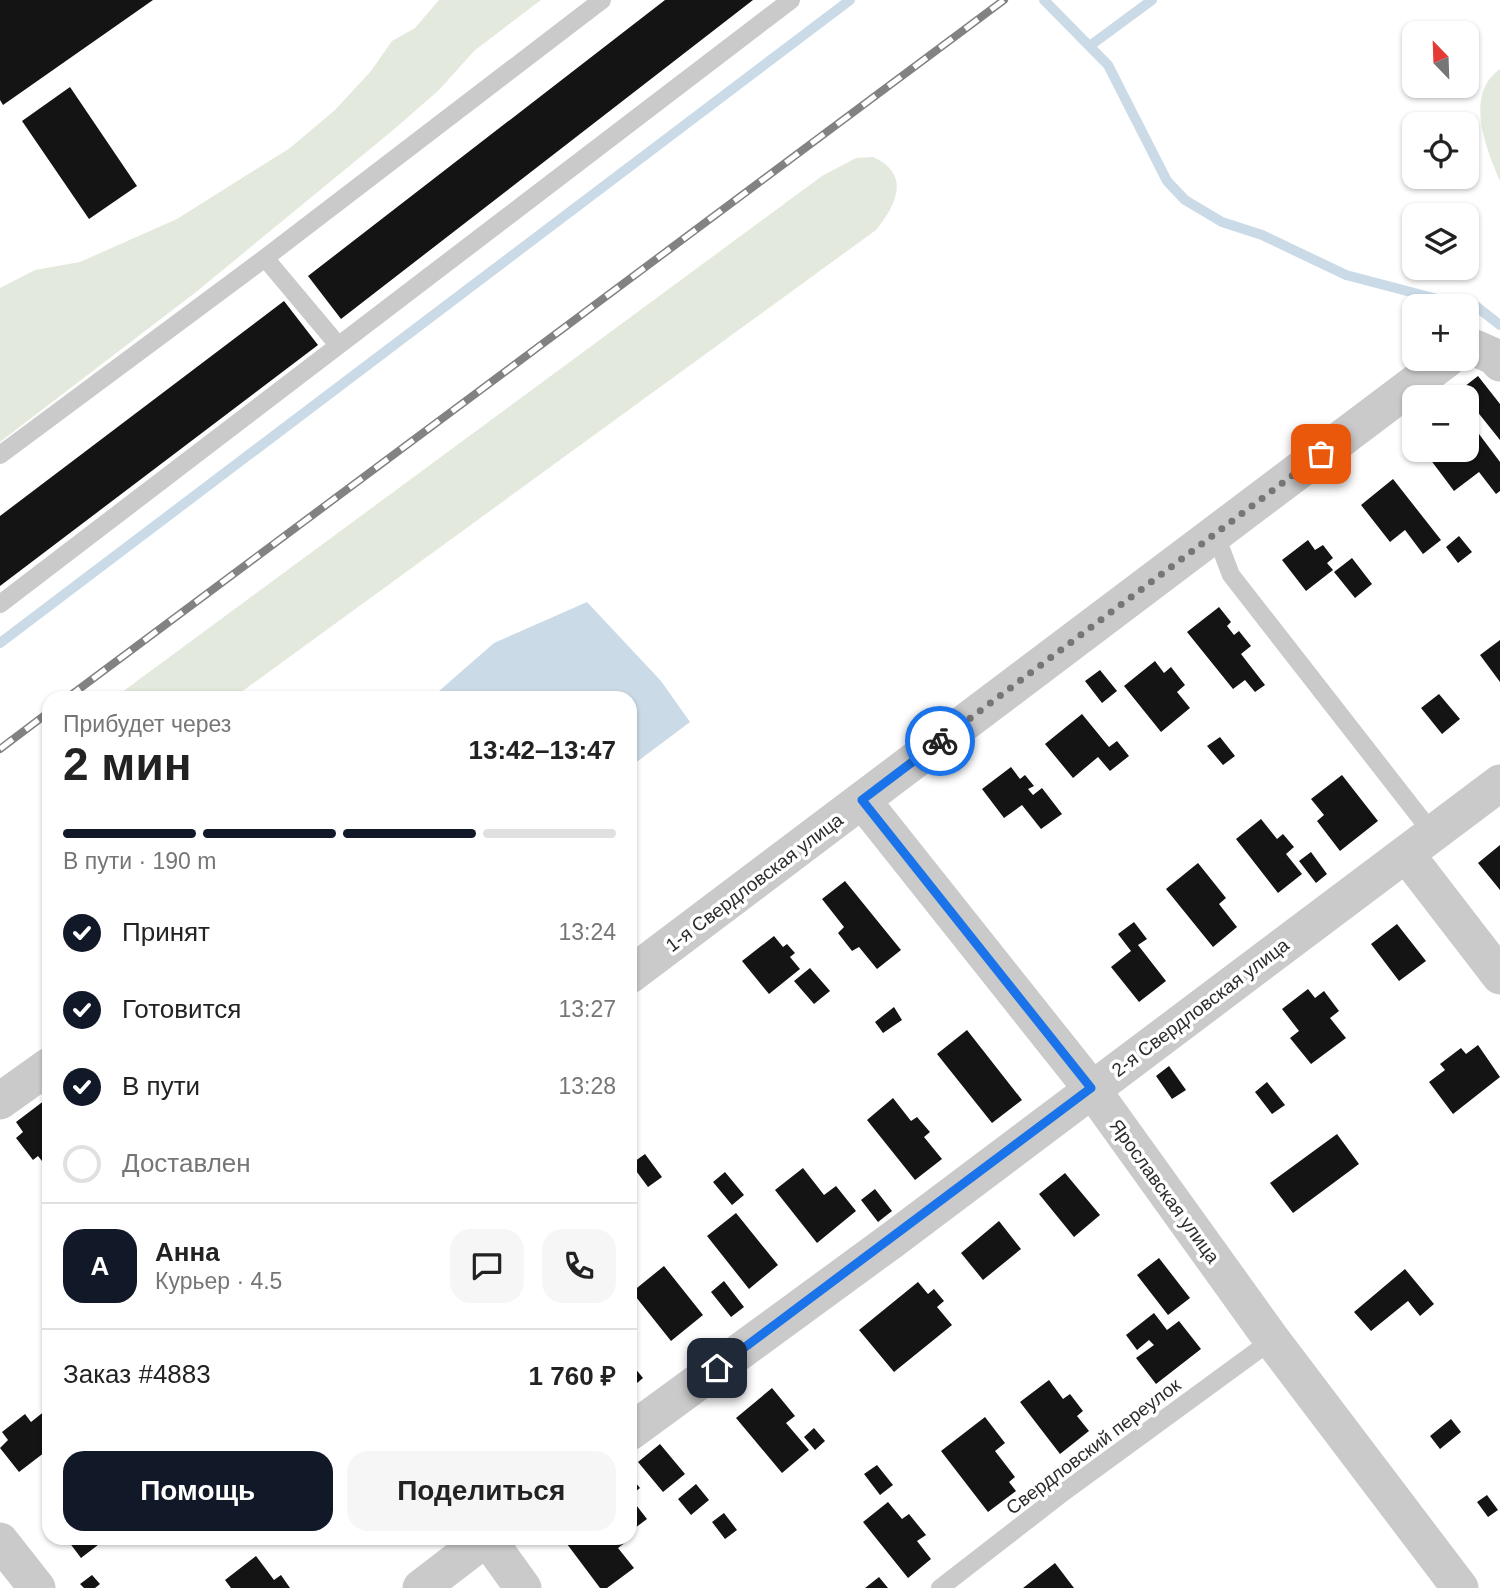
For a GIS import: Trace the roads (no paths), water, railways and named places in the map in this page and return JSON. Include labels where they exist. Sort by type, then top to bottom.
[{"type":"street","name":"1-я Свердловская улица","points":[[637,970],[1215,533],[1449,371]]},
{"type":"street","name":"2-я Свердловская улица","points":[[637,1427],[1500,783]]},
{"type":"street","name":"Ярославская улица","points":[[862,800],[1091,1088],[1272,1340],[1460,1588]]},
{"type":"street","points":[[1419,844],[1500,976]]},
{"type":"street","points":[[0,1101],[42,1071]]},
{"type":"street","points":[[0,1541],[37,1588]]},
{"type":"street","points":[[421,1588],[477,1545]]},
{"type":"street","points":[[491,1545],[523,1588]]},
{"type":"lane","points":[[0,455],[265,258],[602,0]]},
{"type":"lane","points":[[0,604],[791,0]]},
{"type":"lane","points":[[265,258],[338,345]]},
{"type":"lane","points":[[1215,533],[1231,575],[1419,844]]},
{"type":"lane","name":"Свердловский переулок","points":[[940,1588],[1064,1492],[1272,1340]]},
{"type":"water","points":[[587,602],[661,681],[690,722],[637,762],[637,691],[439,691],[494,643]]},
{"type":"waterway","points":[[0,643],[850,0]]},
{"type":"waterway","points":[[1044,0],[1108,65],[1167,181],[1185,200],[1222,222],[1262,235],[1346,275],[1418,294]]},
{"type":"waterway","points":[[1091,45],[1152,0]]},
{"type":"waterway","points":[[1479,309],[1500,325]]},
{"type":"railway","points":[[76,691],[1004,0]]},
{"type":"railway","points":[[0,749],[42,717]]}]
